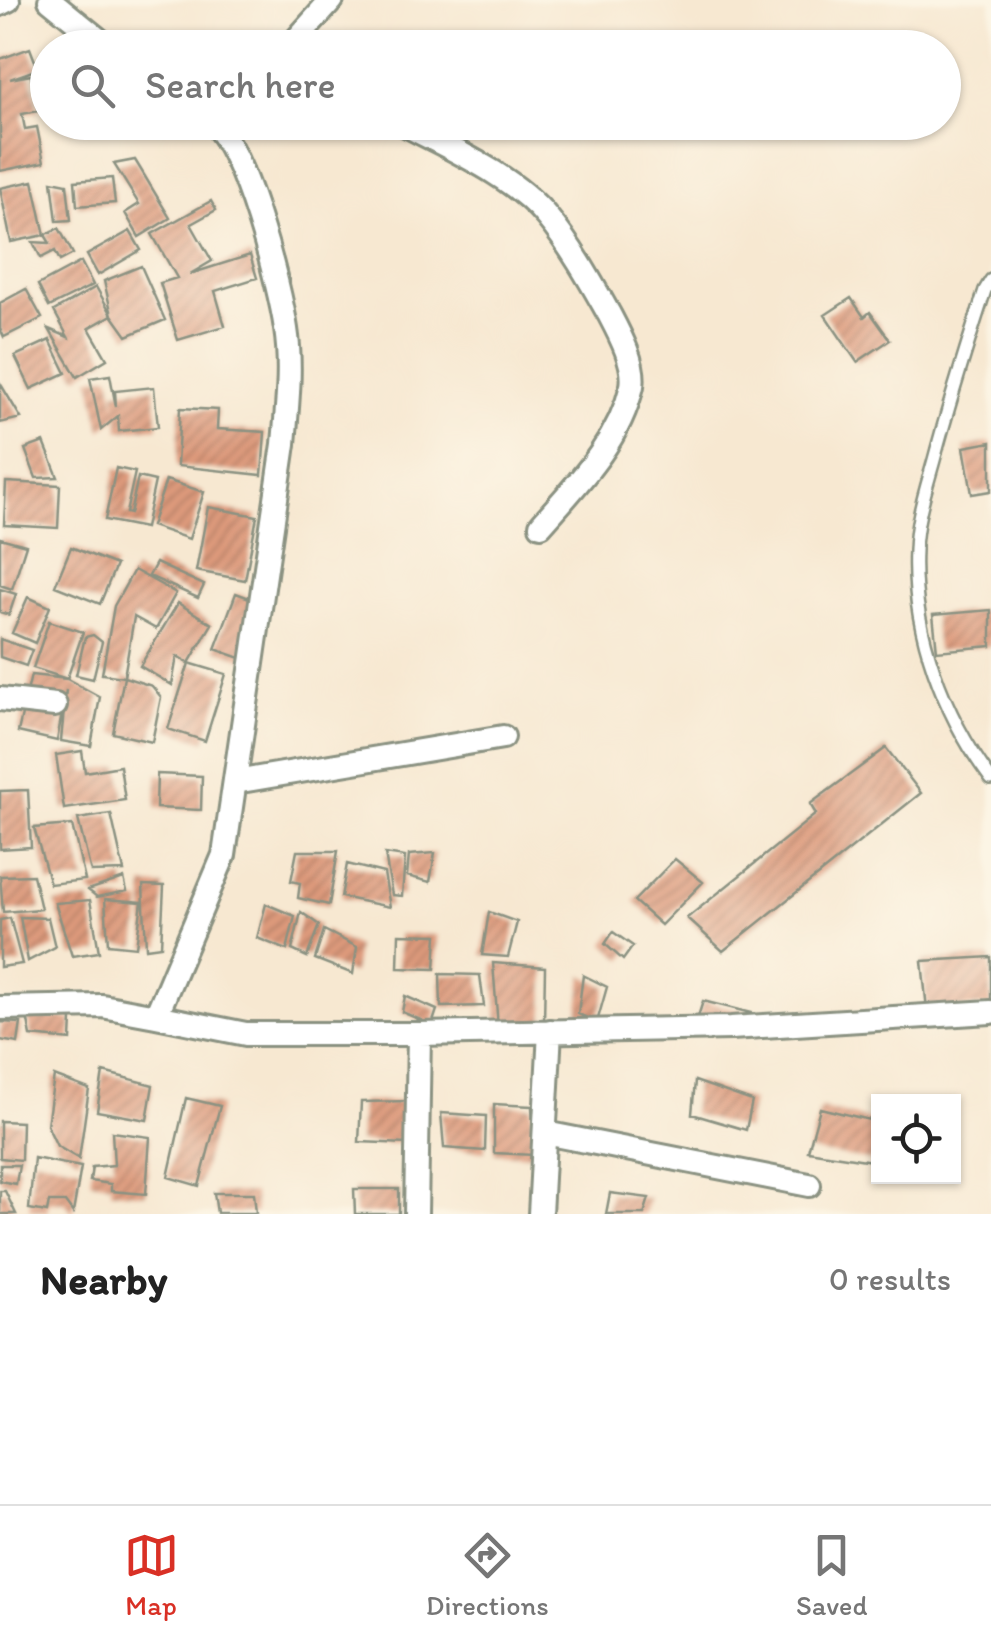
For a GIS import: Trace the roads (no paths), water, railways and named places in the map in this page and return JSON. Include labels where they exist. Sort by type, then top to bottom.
[{"type":"street","points":[[0,4],[8,0]]},
{"type":"street","points":[[50,0],[87,30]]},
{"type":"street","points":[[309,30],[332,0]]},
{"type":"street","points":[[156,1016],[224,854],[281,462],[289,380],[286,330],[276,282],[238,158],[228,140]]},
{"type":"street","points":[[434,140],[492,171],[546,215],[622,339],[633,380],[620,423],[597,461],[541,525]]},
{"type":"street","points":[[0,699],[55,705]]},
{"type":"street","points":[[235,782],[502,737]]},
{"type":"street","points":[[0,1008],[102,1006],[246,1034],[730,1028],[991,1012]]},
{"type":"street","points":[[540,1214],[550,1031]]},
{"type":"street","points":[[416,1214],[419,1034]]},
{"type":"street","points":[[544,1132],[809,1185]]},
{"type":"lane","points":[[991,280],[984,290],[949,404],[914,547],[915,588],[924,641],[975,757],[991,779]]}]
